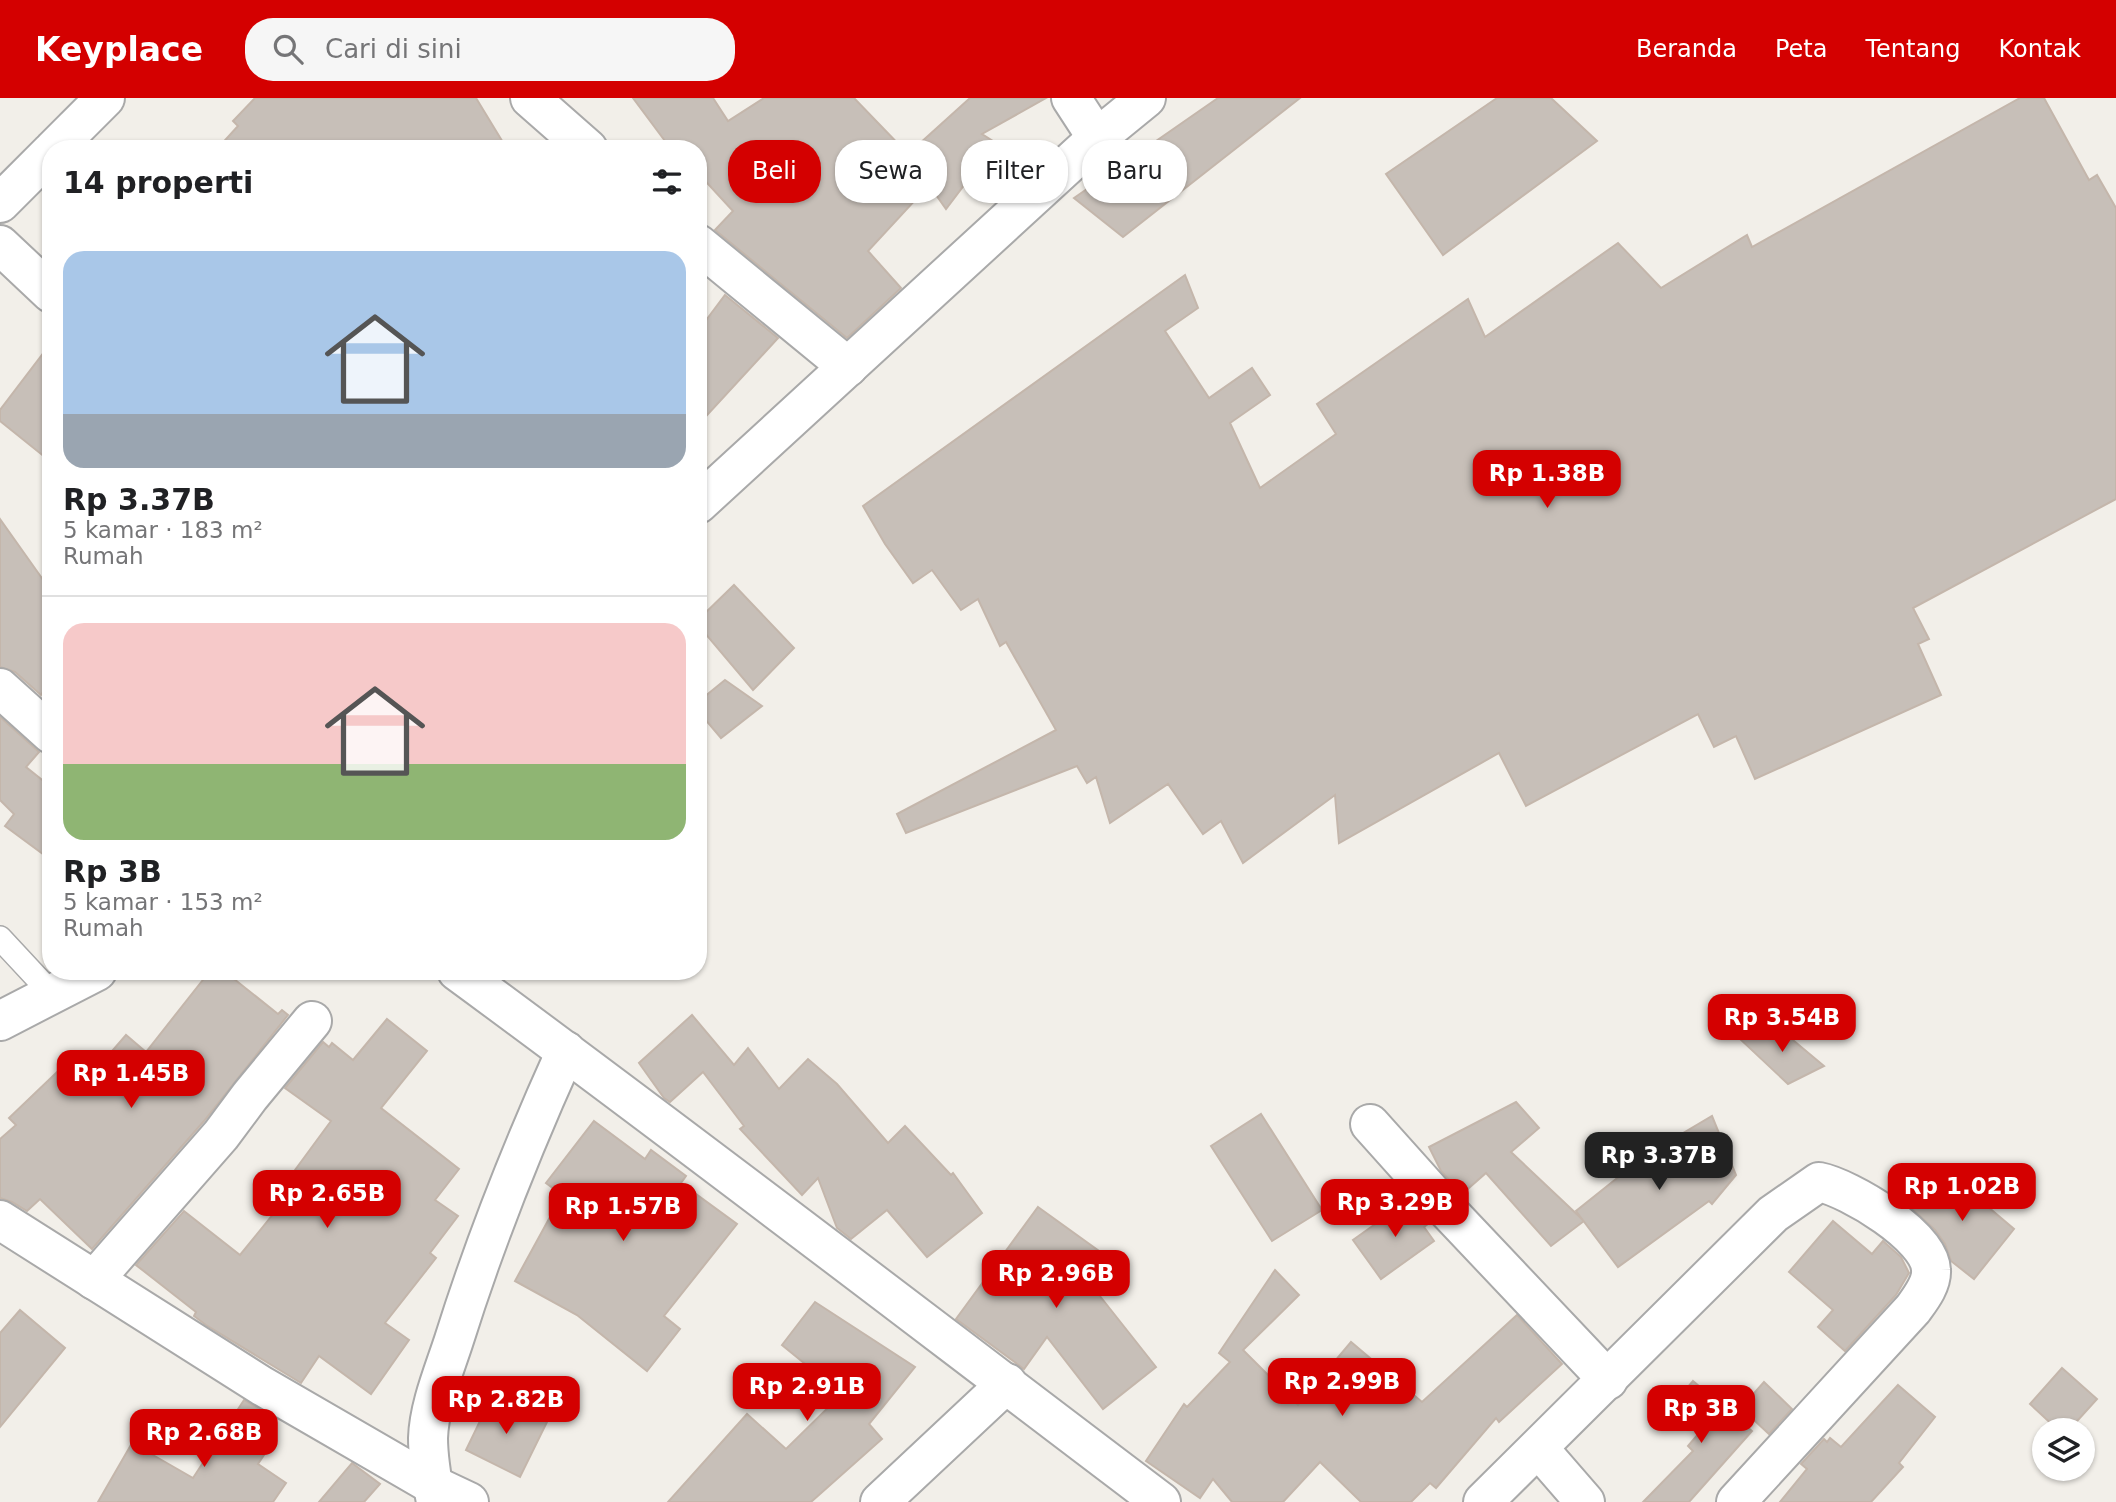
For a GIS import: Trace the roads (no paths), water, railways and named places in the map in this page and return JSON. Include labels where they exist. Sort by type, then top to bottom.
[{"type":"street","points":[[62,140],[105,98]]},
{"type":"street","points":[[530,98],[578,140]]},
{"type":"street","points":[[1071,98],[1097,138]]},
{"type":"street","points":[[707,496],[1097,138],[1146,98]]},
{"type":"street","points":[[0,203],[42,160]]},
{"type":"street","points":[[0,244],[42,284]]},
{"type":"street","points":[[707,251],[848,367]]},
{"type":"street","points":[[0,688],[42,726]]},
{"type":"street","points":[[0,1021],[80,980]]},
{"type":"street","points":[[469,980],[701,1151],[886,1295],[1007,1383],[1161,1502]]},
{"type":"street","points":[[94,1280],[221,1135],[312,1021]]},
{"type":"street","points":[[434,1493],[428,1437],[436,1397],[474,1274],[495,1217],[566,1051]]},
{"type":"street","points":[[1370,1124],[1448,1212],[1608,1380]]},
{"type":"street","points":[[1483,1502],[1773,1214],[1819,1182],[1831,1184],[1906,1230],[1925,1251],[1931,1270],[1927,1289],[1913,1309],[1736,1502]]},
{"type":"street","points":[[0,1220],[434,1493],[469,1502]]},
{"type":"street","points":[[880,1502],[1007,1383]]},
{"type":"street","points":[[1539,1449],[1585,1502]]},
{"type":"lane","points":[[0,937],[53,995]]}]
